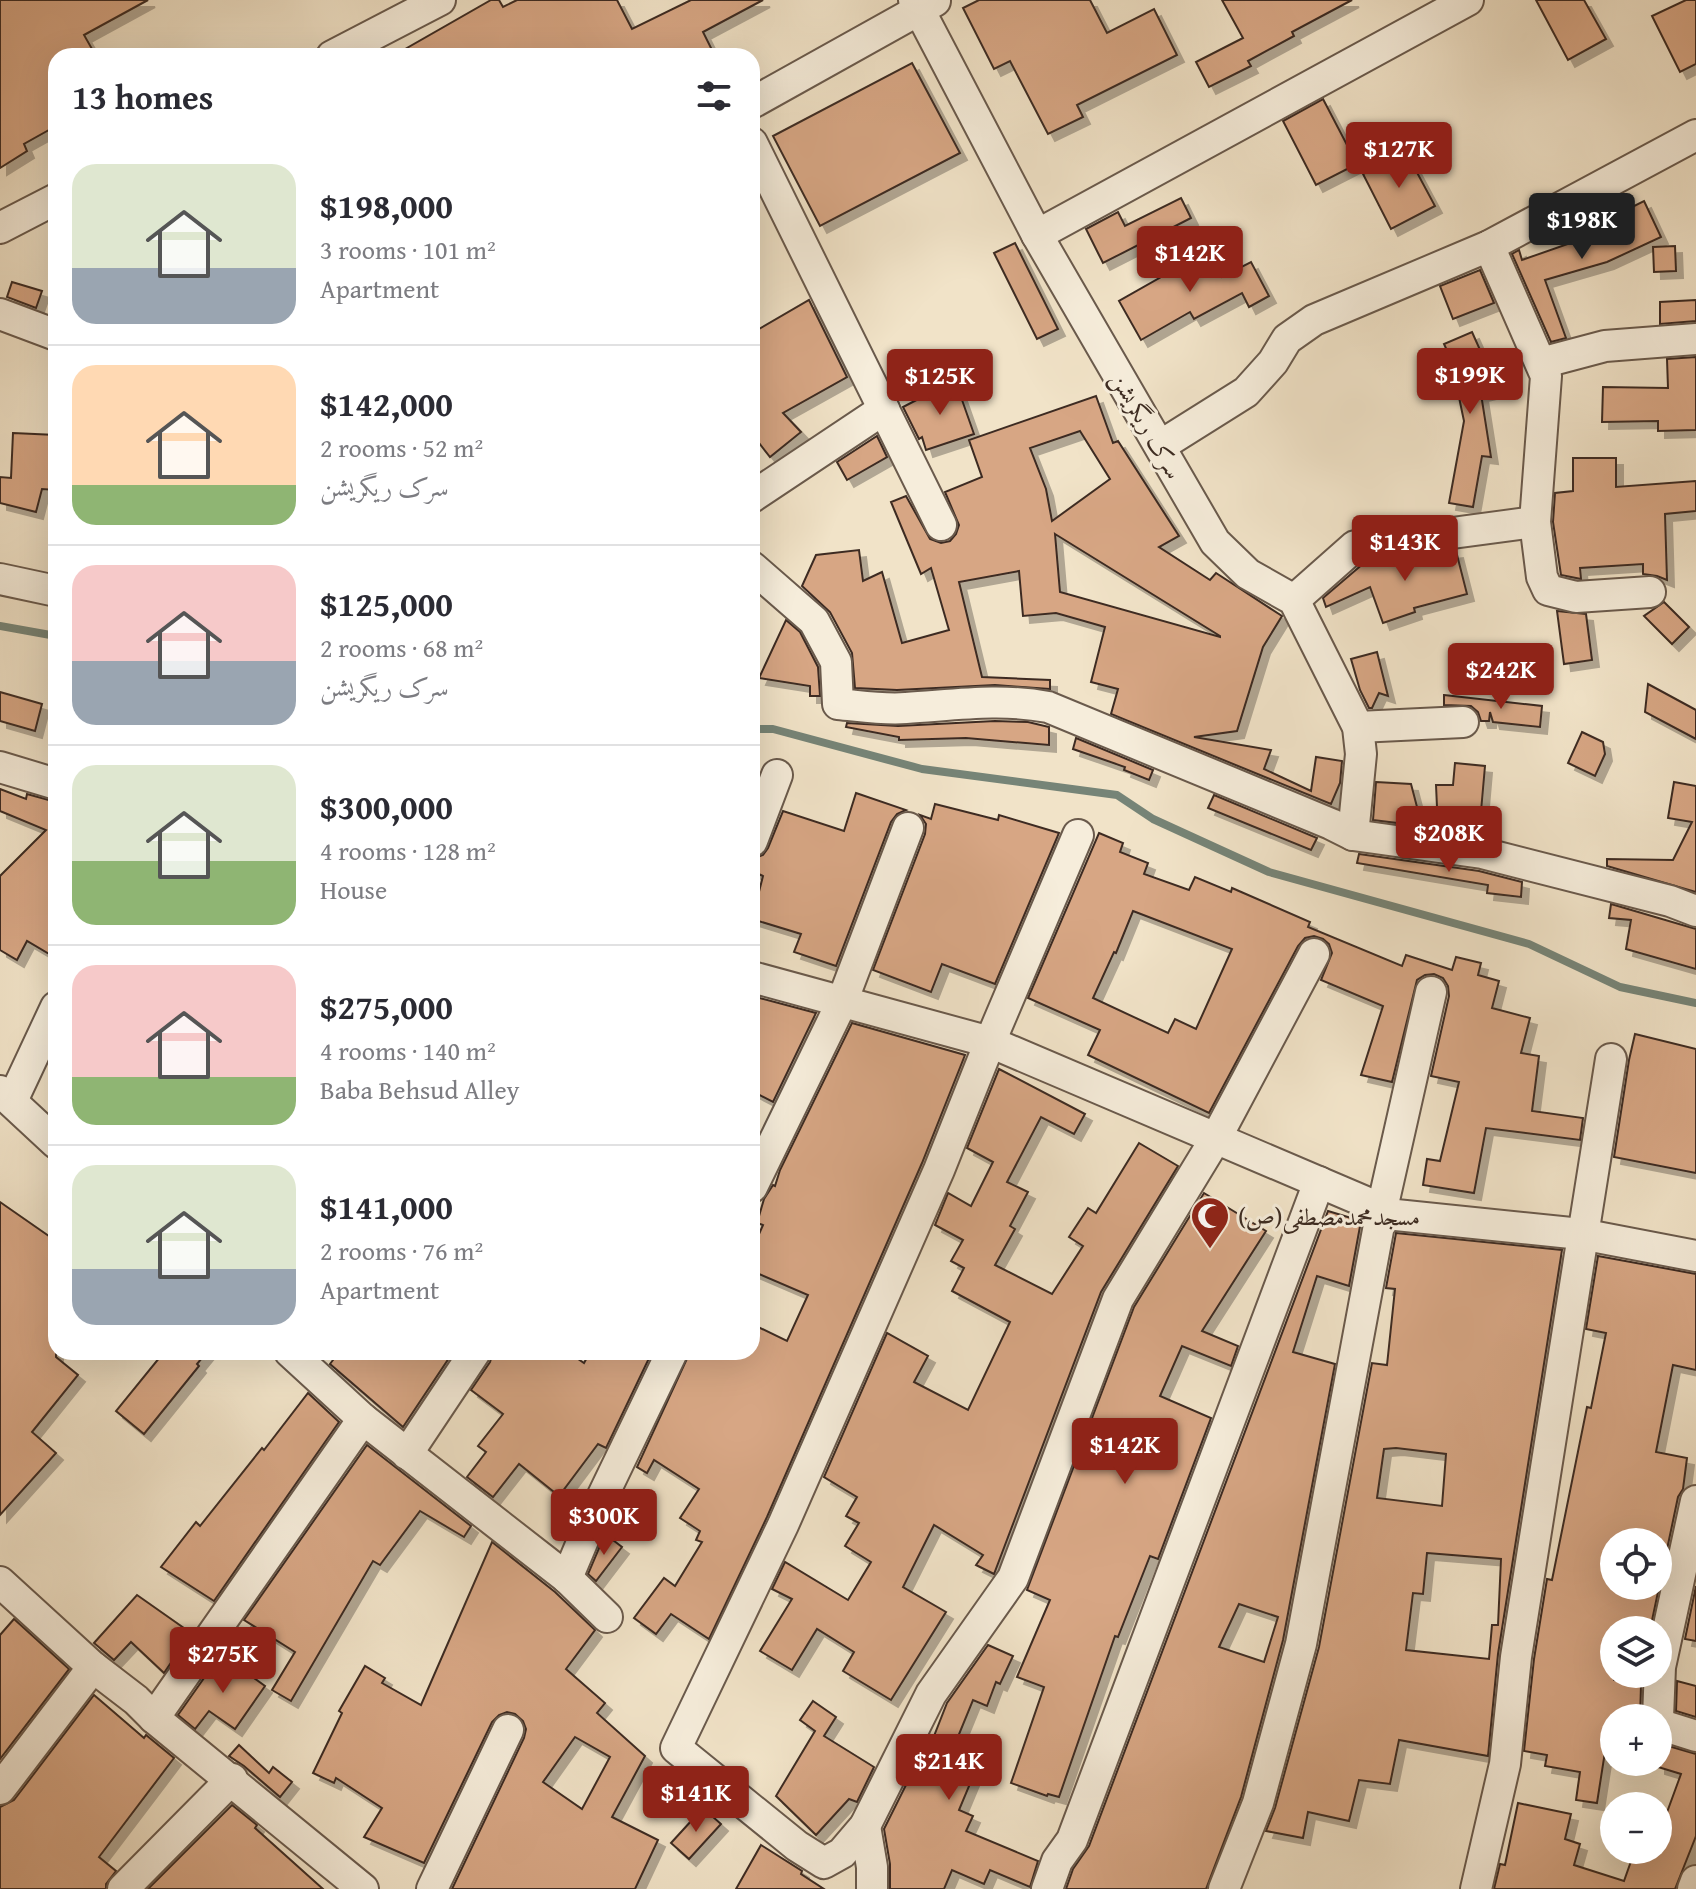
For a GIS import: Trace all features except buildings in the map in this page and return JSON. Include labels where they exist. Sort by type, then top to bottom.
[{"type":"street","points":[[347,48],[440,0]]},
{"type":"street","points":[[1037,235],[1468,0]]},
{"type":"street","points":[[760,98],[923,3]]},
{"type":"street","name":"سرک ریگریشن","points":[[923,3],[1037,235],[1215,542],[1248,574],[1294,600]]},
{"type":"street","points":[[1160,446],[1246,392],[1273,362],[1287,339],[1314,320],[1489,246],[1696,135]]},
{"type":"street","points":[[760,159],[941,525]]},
{"type":"street","points":[[0,228],[48,203]]},
{"type":"street","points":[[1489,246],[1546,376],[1535,522],[1542,577],[1548,590],[1576,597],[1650,592]]},
{"type":"street","points":[[0,314],[48,332]]},
{"type":"street","points":[[1541,363],[1605,346],[1696,339]]},
{"type":"street","points":[[760,492],[884,409]]},
{"type":"street","points":[[1353,835],[1361,754],[1358,727],[1294,600],[1355,546],[1535,522]]},
{"type":"street","points":[[760,574],[814,621],[836,662],[838,704],[902,709],[985,701],[1048,707],[1353,835],[1482,853],[1670,901],[1696,911]]},
{"type":"street","points":[[0,579],[48,589]]},
{"type":"street","points":[[1358,727],[1463,722]]},
{"type":"street","points":[[0,767],[48,782]]},
{"type":"street","points":[[760,820],[777,775]]},
{"type":"street","points":[[760,1171],[842,1002],[908,828]]},
{"type":"street","points":[[1078,835],[939,1170],[783,1525],[676,1748],[797,1846],[824,1863],[842,1853],[865,1826],[931,1694],[1013,1578],[1118,1299],[1216,1138],[1314,954]]},
{"type":"street","points":[[760,979],[990,1042],[1396,1215],[1581,1234],[1696,1256]]},
{"type":"street","points":[[1224,1889],[1258,1803],[1301,1644],[1382,1209],[1431,992]]},
{"type":"street","points":[[48,1021],[6,1096],[48,1135]]},
{"type":"street","points":[[1476,1889],[1505,1764],[1516,1657],[1611,1059]]},
{"type":"street","points":[[1047,1889],[1057,1861],[1072,1840],[1319,1182]]},
{"type":"street","points":[[299,1360],[363,1419],[567,1578],[607,1617]]},
{"type":"street","points":[[407,1454],[470,1360]]},
{"type":"street","points":[[567,1578],[594,1514],[668,1360]]},
{"type":"street","points":[[154,1718],[363,1419]]},
{"type":"street","points":[[1659,1704],[1660,1667],[1696,1501]]},
{"type":"street","points":[[0,1582],[93,1667],[363,1889]]},
{"type":"street","points":[[0,1789],[93,1667]]},
{"type":"street","points":[[1672,1728],[1696,1736]]},
{"type":"street","points":[[432,1889],[508,1730]]},
{"type":"street","points":[[123,1889],[232,1779]]},
{"type":"street","points":[[865,1826],[872,1867],[872,1889]]},
{"type":"street","points":[[1693,1889],[1696,1881]]},
{"type":"waterway","points":[[0,626],[48,635]]},
{"type":"waterway","points":[[760,729],[773,729],[922,769],[1117,795],[1153,819],[1269,872],[1529,944],[1620,987],[1696,1003]]},
{"type":"place","name":"مسجدمحمدمصطفی(ص)","points":[[1210,1250]]}]
